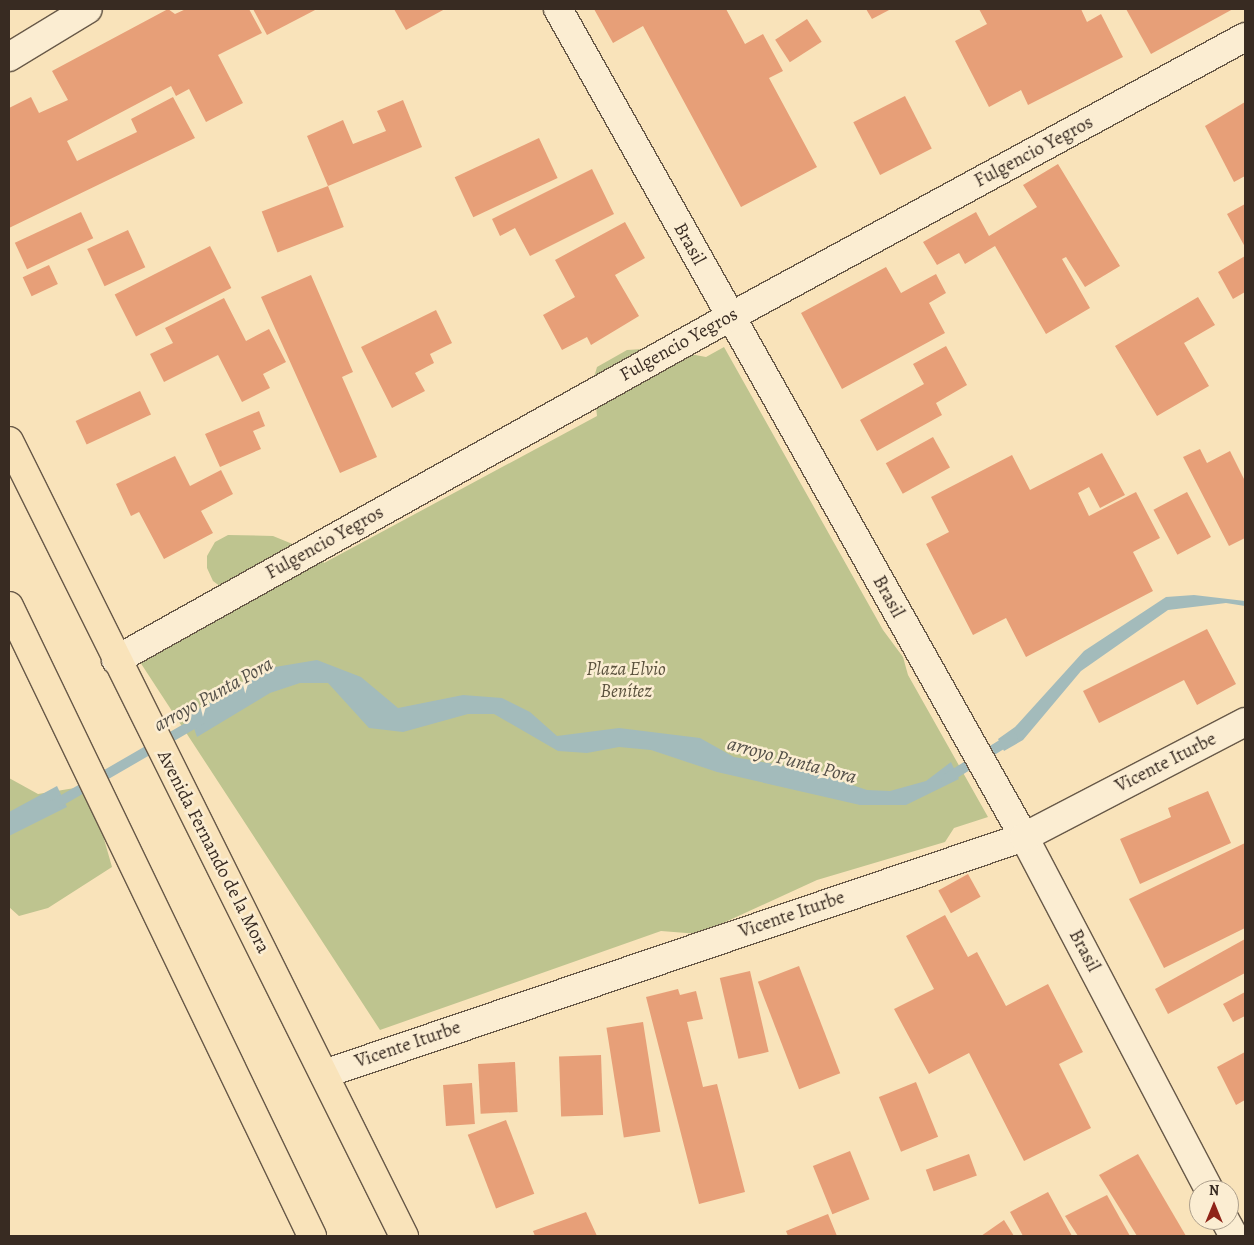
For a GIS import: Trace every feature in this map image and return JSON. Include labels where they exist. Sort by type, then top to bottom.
[{"type":"main road","name":"Avenida Fernando de la Mora","points":[[9,441],[116,660],[404,1236]]},
{"type":"main road","points":[[9,606],[312,1236]]},
{"type":"street","points":[[9,56],[88,9]]},
{"type":"street","name":"Brasil","points":[[558,9],[1024,837],[1204,1180]]},
{"type":"street","name":"Fulgencio Yegros","points":[[116,660],[730,317],[1245,37]]},
{"type":"street","name":"Vicente Iturbe","points":[[324,1074],[1024,837],[1245,722]]},
{"type":"green space","name":"Plaza Elvio Benítez","points":[[724,347],[883,630],[903,657],[908,675],[988,817],[954,828],[945,842],[817,880],[699,934],[661,931],[380,1030],[140,662],[245,605],[213,581],[207,568],[207,556],[215,542],[228,535],[273,536],[317,554],[324,563],[597,416],[593,381],[597,367],[627,350],[658,348],[706,357]]},
{"type":"green space","points":[[9,778],[38,794],[81,787],[112,827],[104,839],[112,867],[48,908],[19,916],[9,907]]},
{"type":"water","points":[[1194,595],[1245,601],[1245,606],[1226,603],[1168,610],[1081,671],[1023,740],[1004,751],[998,739],[1015,727],[1084,651],[1166,597]]},
{"type":"water","points":[[317,660],[361,677],[398,708],[463,695],[502,698],[530,712],[557,736],[619,728],[700,738],[734,757],[808,770],[867,790],[890,791],[926,781],[951,762],[959,779],[906,805],[860,805],[717,772],[651,750],[619,747],[587,753],[558,751],[494,714],[468,714],[403,732],[369,728],[328,683],[300,683],[270,693],[197,737],[189,714],[275,667]]},
{"type":"water","points":[[57,786],[67,807],[9,836],[9,812]]},
{"type":"building","points":[[168,9],[175,14],[186,9],[249,9],[262,33],[218,55],[243,103],[206,122],[189,89],[176,96],[171,86],[67,141],[77,161],[137,132],[131,119],[173,97],[195,138],[9,228],[9,108],[31,97],[39,113],[68,100],[52,71]]},
{"type":"building","points":[[253,9],[317,9],[267,35]]},
{"type":"building","points":[[394,9],[445,9],[406,30]]},
{"type":"building","points":[[594,9],[726,9],[745,44],[763,34],[783,71],[769,78],[817,167],[741,207],[643,26],[613,43]]},
{"type":"building","points":[[866,9],[891,9],[872,19]]},
{"type":"building","points":[[979,9],[1081,9],[1087,22],[1101,14],[1123,57],[1028,105],[1021,90],[989,107],[955,41],[987,24]]},
{"type":"building","points":[[1126,9],[1233,9],[1151,54]]},
{"type":"building","points":[[807,19],[822,42],[790,62],[775,40]]},
{"type":"building","points":[[905,96],[932,149],[880,175],[853,122]]},
{"type":"building","points":[[403,100],[422,147],[328,186],[307,136],[343,120],[353,144],[386,131],[377,111]]},
{"type":"building","points":[[1245,102],[1245,176],[1234,182],[1205,126]]},
{"type":"building","points":[[539,138],[558,178],[473,217],[455,177]]},
{"type":"building","points":[[1058,164],[1120,266],[1085,287],[1066,257],[1062,259],[1090,308],[1046,334],[995,246],[965,264],[959,253],[937,265],[923,242],[976,212],[989,236],[1037,207],[1023,185]]},
{"type":"building","points":[[592,169],[614,214],[530,256],[515,228],[500,236],[492,219]]},
{"type":"building","points":[[328,186],[344,227],[277,253],[262,211]]},
{"type":"building","points":[[1245,204],[1245,247],[1227,214]]},
{"type":"building","points":[[81,212],[93,238],[27,269],[15,243]]},
{"type":"building","points":[[625,222],[645,258],[615,275],[639,316],[591,345],[587,337],[562,350],[543,315],[575,297],[555,260]]},
{"type":"building","points":[[128,230],[145,267],[105,286],[87,249]]},
{"type":"building","points":[[210,246],[231,288],[136,336],[115,295]]},
{"type":"building","points":[[1245,256],[1245,292],[1233,299],[1218,272]]},
{"type":"building","points":[[49,265],[58,284],[32,296],[23,277]]},
{"type":"building","points":[[886,267],[901,293],[936,274],[946,293],[929,303],[945,333],[842,389],[801,313]]},
{"type":"building","points":[[311,275],[353,372],[342,377],[377,457],[340,473],[261,297]]},
{"type":"building","points":[[1198,297],[1215,325],[1184,343],[1209,386],[1157,416],[1115,346]]},
{"type":"building","points":[[224,298],[246,341],[269,329],[286,362],[263,374],[270,388],[242,402],[218,355],[164,382],[150,354],[173,343],[165,328]]},
{"type":"building","points":[[436,310],[452,343],[430,354],[434,363],[415,373],[425,391],[392,408],[361,347]]},
{"type":"building","points":[[946,346],[967,385],[936,403],[942,415],[877,451],[860,420],[924,384],[913,364]]},
{"type":"building","points":[[140,391],[151,415],[87,445],[76,421]]},
{"type":"building","points":[[259,411],[265,426],[253,431],[261,449],[220,467],[205,434]]},
{"type":"building","points":[[933,437],[950,468],[903,494],[886,463]]},
{"type":"building","points":[[1200,449],[1207,463],[1230,451],[1245,481],[1245,538],[1229,546],[1183,457]]},
{"type":"building","points":[[1102,453],[1125,495],[1100,508],[1089,487],[1078,493],[1089,516],[1136,492],[1160,538],[1133,552],[1153,591],[1026,657],[1006,618],[973,635],[926,544],[949,532],[931,497],[1012,455],[1030,490]]},
{"type":"building","points":[[175,456],[190,486],[221,470],[233,494],[201,511],[213,533],[164,559],[139,512],[131,516],[116,484]]},
{"type":"building","points":[[1187,492],[1211,537],[1177,555],[1153,510]]},
{"type":"building","points":[[1207,629],[1236,684],[1197,705],[1184,680],[1099,723],[1083,691]]},
{"type":"building","points":[[1208,791],[1231,843],[1140,884],[1120,839],[1171,817],[1168,808]]},
{"type":"building","points":[[1245,843],[1245,928],[1164,968],[1129,899]]},
{"type":"building","points":[[968,874],[981,897],[951,913],[938,890]]},
{"type":"building","points":[[945,915],[968,957],[977,952],[1006,1006],[1048,984],[1083,1052],[1059,1064],[1091,1128],[1024,1161],[969,1053],[929,1074],[894,1009],[934,989],[906,936]]},
{"type":"building","points":[[1245,939],[1245,973],[1168,1014],[1155,989]]},
{"type":"building","points":[[799,966],[840,1073],[799,1089],[758,982]]},
{"type":"building","points":[[750,971],[769,1052],[738,1059],[720,978]]},
{"type":"building","points":[[678,989],[680,995],[696,991],[703,1019],[687,1022],[703,1087],[717,1084],[745,1192],[699,1204],[646,997]]},
{"type":"building","points":[[1245,992],[1245,1016],[1233,1022],[1223,1004]]},
{"type":"building","points":[[643,1022],[660,1132],[624,1137],[606,1028]]},
{"type":"building","points":[[1245,1052],[1245,1100],[1236,1105],[1217,1067]]},
{"type":"building","points":[[601,1055],[603,1115],[561,1116],[559,1056]]},
{"type":"building","points":[[515,1062],[518,1112],[481,1114],[478,1064]]},
{"type":"building","points":[[916,1082],[938,1137],[901,1152],[879,1097]]},
{"type":"building","points":[[472,1083],[475,1124],[446,1126],[443,1085]]},
{"type":"building","points":[[506,1120],[534,1194],[496,1208],[468,1135]]},
{"type":"building","points":[[850,1151],[869,1199],[832,1214],[813,1166]]},
{"type":"building","points":[[969,1154],[977,1176],[934,1191],[926,1170]]},
{"type":"building","points":[[1138,1154],[1186,1236],[1137,1236],[1099,1175]]},
{"type":"building","points":[[1048,1192],[1072,1236],[1023,1236],[1010,1212]]},
{"type":"building","points":[[1107,1195],[1130,1236],[1078,1236],[1065,1216]]},
{"type":"building","points":[[586,1212],[597,1236],[535,1236],[533,1231]]},
{"type":"building","points":[[828,1214],[837,1236],[788,1236],[786,1231]]},
{"type":"building","points":[[1004,1220],[1014,1236],[981,1236]]},
{"type":"waterway","name":"arroyo Punta Pora","points":[[52,806],[204,718]]},
{"type":"waterway","name":"arroyo Punta Pora","points":[[946,779],[1012,738]]}]
